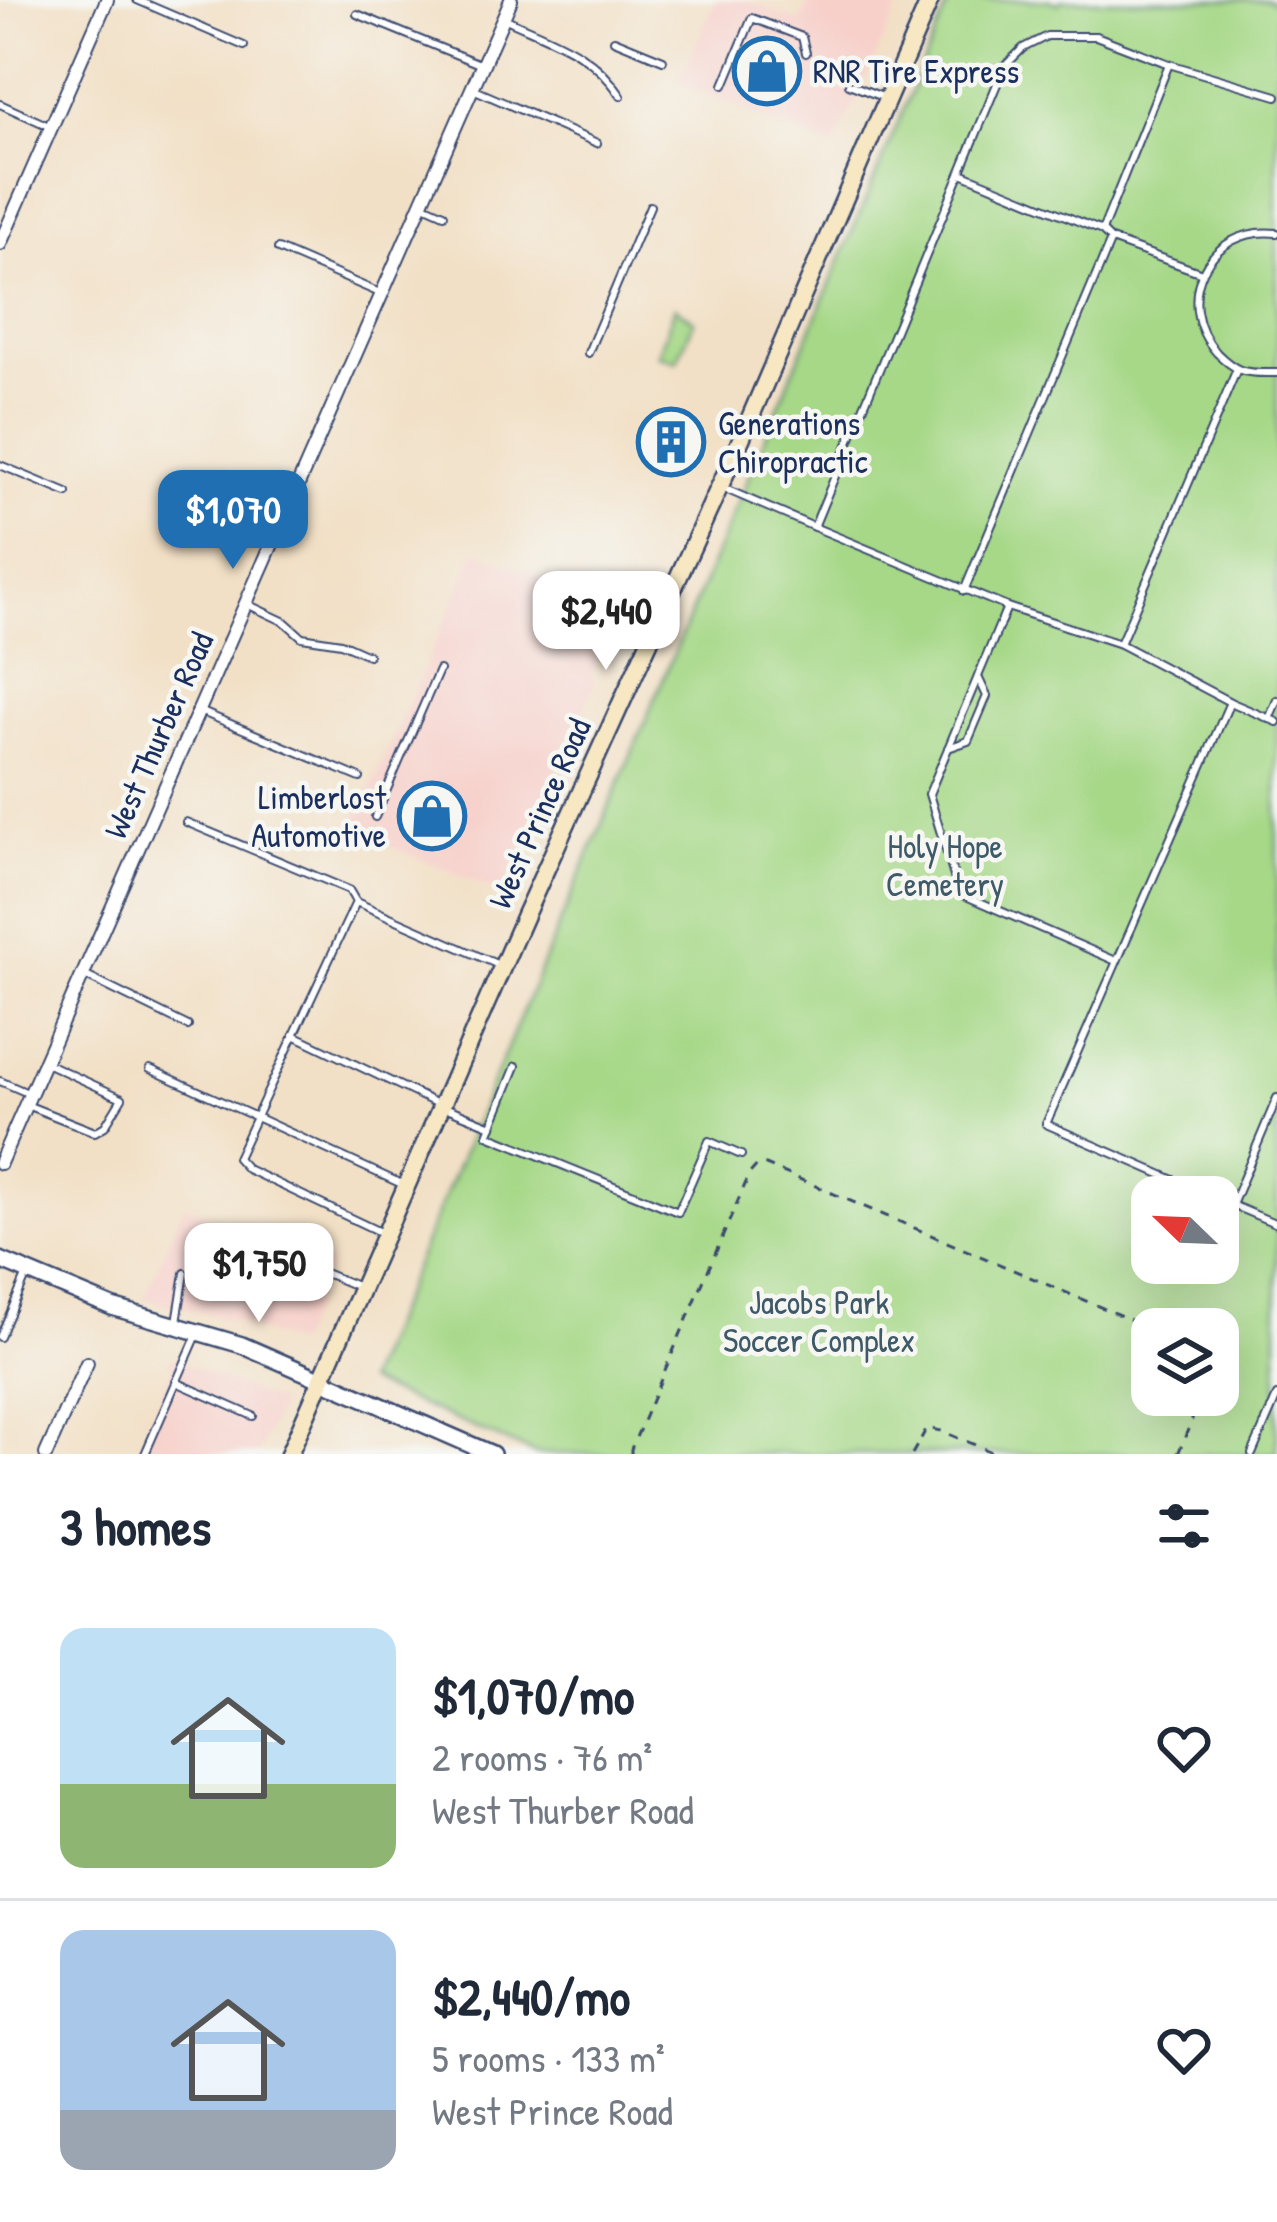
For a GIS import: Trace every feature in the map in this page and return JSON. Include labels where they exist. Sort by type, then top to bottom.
[{"type":"main road","name":"West Prince Road","points":[[289,1454],[931,0]]},
{"type":"street","points":[[0,244],[106,0]]},
{"type":"street","name":"West Thurber Road","points":[[0,1163],[511,0]]},
{"type":"street","points":[[0,1259],[112,1307],[242,1345],[492,1454]]},
{"type":"street","points":[[46,1454],[86,1363]]},
{"type":"lane","points":[[137,0],[244,46]]},
{"type":"lane","points":[[357,14],[482,64]]},
{"type":"lane","points":[[503,18],[592,61],[621,96]]},
{"type":"lane","points":[[724,85],[752,18],[802,37],[806,53]]},
{"type":"lane","points":[[814,527],[1004,67],[1023,48],[1048,36],[1096,36],[1169,64],[1277,96]]},
{"type":"lane","points":[[614,40],[664,60]]},
{"type":"lane","points":[[1102,231],[1169,64]]},
{"type":"lane","points":[[849,84],[888,99]]},
{"type":"lane","points":[[472,89],[597,143]]},
{"type":"lane","points":[[0,104],[51,127]]},
{"type":"lane","points":[[961,173],[1102,231],[1112,240],[1202,273]]},
{"type":"lane","points":[[421,204],[444,214]]},
{"type":"lane","points":[[588,353],[650,206]]},
{"type":"lane","points":[[1277,232],[1236,238],[1216,252],[1196,292],[1196,314],[1206,340],[1224,360],[1237,369],[1277,373]]},
{"type":"lane","points":[[964,590],[1112,240]]},
{"type":"lane","points":[[278,249],[382,294]]},
{"type":"lane","points":[[1120,644],[1237,369]]},
{"type":"lane","points":[[0,465],[67,493]]},
{"type":"lane","points":[[719,487],[1007,607],[1120,644],[1273,720],[1277,700]]},
{"type":"lane","points":[[246,604],[285,622],[302,637],[341,643],[368,655]]},
{"type":"lane","points":[[1007,607],[929,794],[959,893],[1117,961]]},
{"type":"lane","points":[[375,817],[439,670]]},
{"type":"lane","points":[[948,748],[968,741],[981,711],[987,696],[978,677]]},
{"type":"lane","points":[[1165,1176],[1046,1124],[1230,702]]},
{"type":"lane","points":[[199,711],[359,778]]},
{"type":"lane","points":[[186,822],[349,890],[356,902],[503,966]]},
{"type":"lane","points":[[356,902],[237,1159],[247,1169],[385,1234]]},
{"type":"lane","points":[[82,975],[188,1026]]},
{"type":"lane","points":[[294,1035],[492,1126]]},
{"type":"lane","points":[[0,1081],[94,1132],[105,1126],[122,1098],[44,1062]]},
{"type":"lane","points":[[516,1066],[488,1135],[678,1212],[709,1141],[741,1155]]},
{"type":"lane","points":[[150,1070],[406,1186]]},
{"type":"lane","points":[[1239,1188],[1277,1098]]},
{"type":"lane","points":[[1239,1208],[1277,1224]]},
{"type":"lane","points":[[297,1265],[361,1288]]},
{"type":"lane","points":[[0,1337],[28,1272]]},
{"type":"lane","points":[[177,1326],[185,1273]]},
{"type":"lane","points":[[145,1454],[198,1332]]},
{"type":"lane","points":[[176,1382],[253,1416]]},
{"type":"lane","points":[[1252,1454],[1277,1396]]},
{"type":"path","points":[[631,1454],[750,1173],[758,1164],[1131,1320]]},
{"type":"path","points":[[1178,1454],[1193,1416]]},
{"type":"path","points":[[912,1454],[926,1428],[997,1454]]},
{"type":"shaded area","points":[[716,0],[746,0],[800,22],[810,0],[902,0],[834,147],[678,83]]},
{"type":"shaded area","points":[[476,551],[620,610],[590,677],[596,681],[502,893],[352,830]]},
{"type":"shaded area","points":[[184,1205],[330,1264],[296,1345],[225,1318],[144,1299]]},
{"type":"shaded area","points":[[170,1357],[280,1403],[258,1454],[135,1454],[173,1367],[168,1364]]},
{"type":"green space","name":"Holy Hope Cemetery","points":[[950,0],[1049,0],[1059,4],[1061,0],[1267,0],[1277,4],[1277,1454],[536,1454],[366,1382]]},
{"type":"green space","points":[[675,307],[694,321],[677,361],[658,355]]},
{"type":"place","name":"RNR Tire Express","points":[[767,71]]},
{"type":"place","name":"Generations Chiropractic","points":[[671,442]]},
{"type":"place","name":"Limberlost Automotive","points":[[432,816]]},
{"type":"park label","name":"Jacobs Park Soccer Complex","points":[[819,1321]]}]
